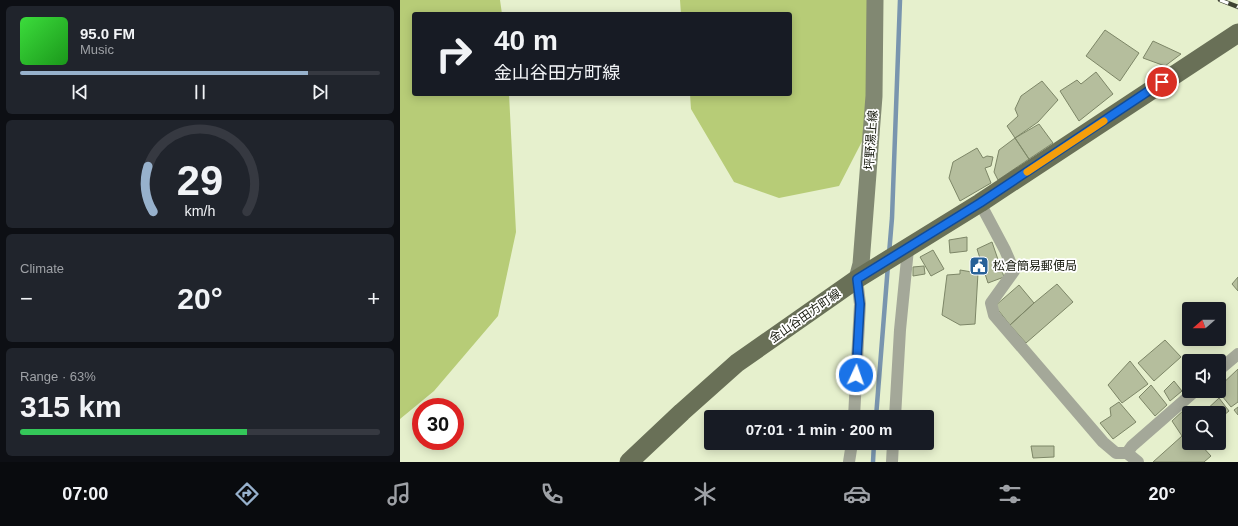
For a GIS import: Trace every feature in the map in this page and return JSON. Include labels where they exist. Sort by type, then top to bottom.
[{"type":"main road","name":"坪野湯上線","points":[[860,277],[874,96],[875,0]]},
{"type":"main road","name":"金山谷田方町線","points":[[629,462],[682,412],[737,364],[860,277],[908,249],[980,203],[1238,33]]},
{"type":"street","points":[[980,203],[1005,250],[1014,271],[991,303],[994,315],[1103,442],[1116,453],[1127,453],[1138,462]]},
{"type":"street","points":[[895,410],[900,330],[908,249]]},
{"type":"street","points":[[854,410],[860,277]]},
{"type":"street","points":[[1226,364],[1238,354]]},
{"type":"street","points":[[1127,453],[1132,446],[1187,398]]},
{"type":"street","points":[[849,462],[851,450]]},
{"type":"street","points":[[892,462],[893,450]]},
{"type":"green space","points":[[400,0],[500,0],[502,12],[412,12],[412,96],[509,96],[516,232],[498,316],[434,391],[426,398],[412,398],[412,409],[400,419]]},
{"type":"green space","points":[[680,0],[872,0],[872,122],[839,186],[779,198],[734,182],[691,109],[690,96],[792,96],[792,12],[681,12]]},
{"type":"building","points":[[1105,30],[1139,53],[1120,81],[1086,56]]},
{"type":"building","points":[[1153,41],[1181,54],[1165,66],[1143,58]]},
{"type":"building","points":[[1096,72],[1113,94],[1079,121],[1060,91],[1077,80],[1081,84]]},
{"type":"building","points":[[1042,81],[1058,100],[1038,122],[1015,138],[1007,126],[1018,116],[1015,109],[1021,96]]},
{"type":"building","points":[[1039,124],[1053,143],[1029,159],[1015,138]]},
{"type":"building","points":[[1015,138],[1029,159],[998,180],[994,172],[999,150]]},
{"type":"building","points":[[977,148],[983,158],[987,156],[993,157],[991,166],[985,168],[991,183],[960,201],[949,178],[953,162]]},
{"type":"building","points":[[967,237],[967,251],[950,253],[949,240]]},
{"type":"building","points":[[992,242],[1004,277],[988,283],[977,249]]},
{"type":"building","points":[[933,250],[944,269],[931,276],[920,257]]},
{"type":"building","points":[[924,266],[925,274],[913,276],[913,267]]},
{"type":"building","points":[[960,270],[978,273],[975,324],[960,325],[942,315],[947,275],[960,274]]},
{"type":"building","points":[[1238,277],[1238,291],[1232,284]]},
{"type":"building","points":[[1057,284],[1073,302],[1026,343],[1010,325]]},
{"type":"building","points":[[1019,285],[1034,303],[1010,325],[995,306]]},
{"type":"building","points":[[1165,340],[1181,357],[1154,381],[1138,363]]},
{"type":"building","points":[[1130,361],[1148,384],[1122,403],[1108,385]]},
{"type":"building","points":[[1238,369],[1238,402],[1231,407],[1224,398],[1226,398],[1226,380]]},
{"type":"building","points":[[1174,381],[1182,391],[1170,401],[1164,391]]},
{"type":"building","points":[[1151,385],[1167,405],[1155,416],[1139,397]]},
{"type":"building","points":[[1219,398],[1225,406],[1210,406]]},
{"type":"building","points":[[1119,402],[1136,422],[1113,439],[1100,423],[1111,416],[1110,408]]},
{"type":"building","points":[[1238,407],[1238,415],[1234,410]]},
{"type":"building","points":[[1182,412],[1182,436],[1172,421]]},
{"type":"building","points":[[1182,436],[1182,450],[1205,450],[1211,456],[1204,462],[1153,462]]},
{"type":"building","points":[[1031,446],[1054,446],[1054,457],[1033,458]]},
{"type":"waterway","points":[[889,254],[892,218],[900,0]]},
{"type":"waterway","points":[[877,410],[888,265]]},
{"type":"waterway","points":[[873,462],[874,450]]},
{"type":"railway","points":[[1220,0],[1238,7]]},
{"type":"slow traffic","points":[[1027,172],[1104,121]]},
{"type":"place","name":"松倉簡易郵便局","points":[[979,266]]},
{"type":"route","points":[[856,375],[860,304],[857,279],[908,249],[980,203],[1162,82]]}]
